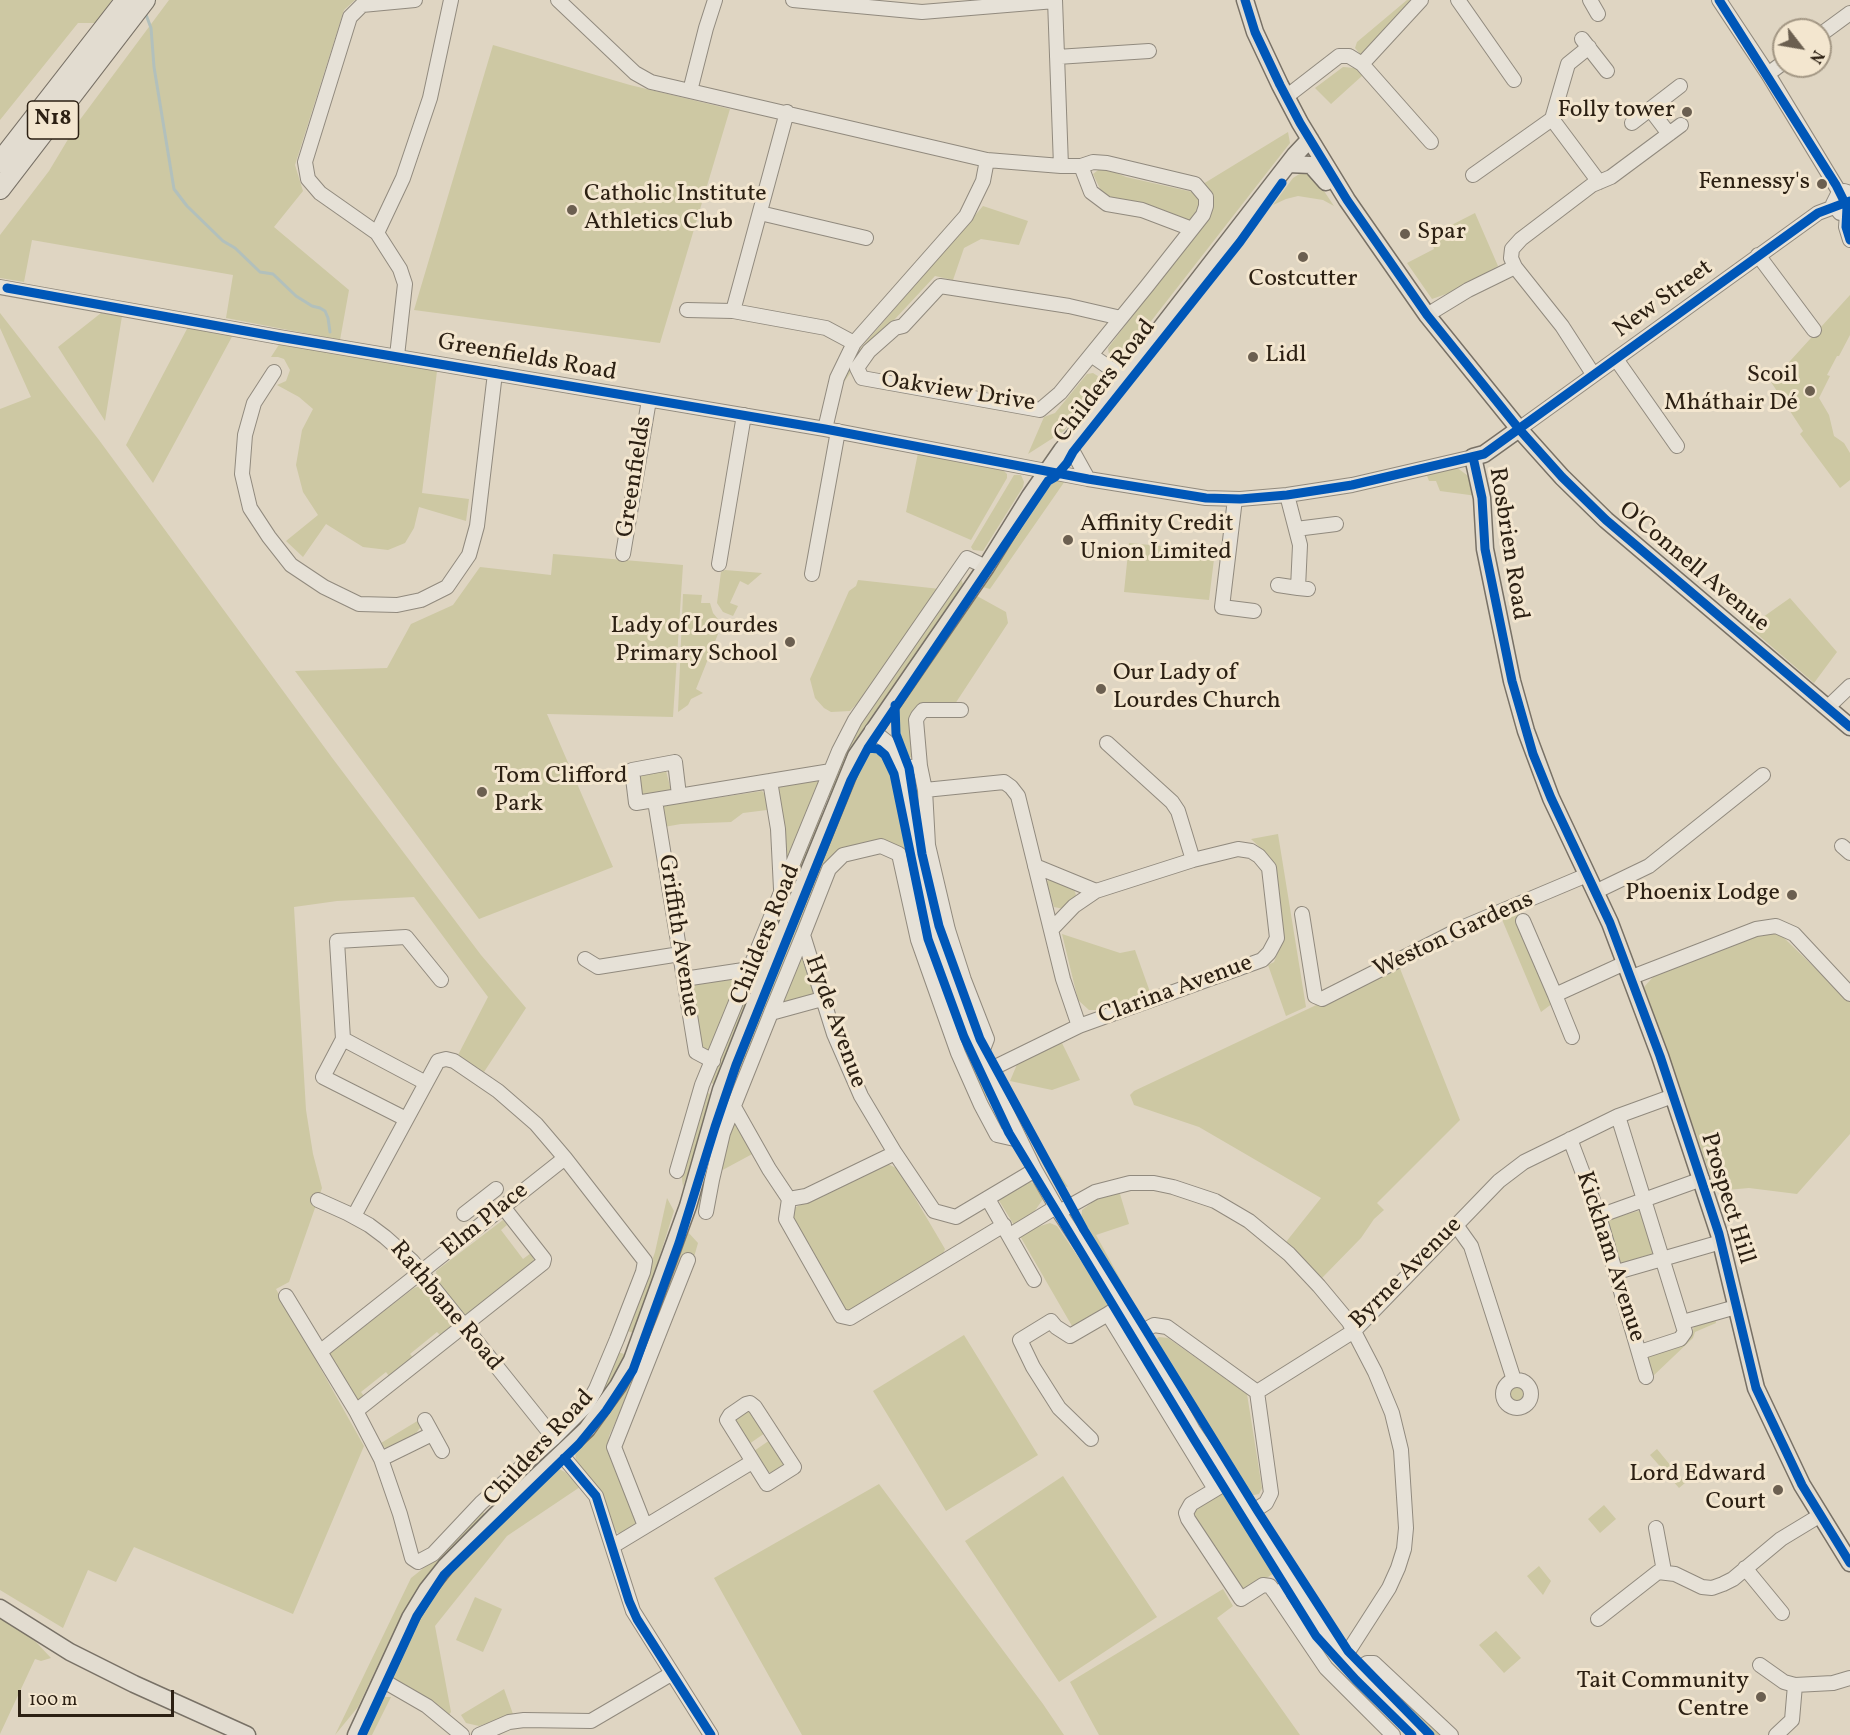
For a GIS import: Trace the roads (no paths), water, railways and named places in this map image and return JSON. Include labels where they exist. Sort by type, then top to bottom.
[{"type":"highway","name":"N18","points":[[0,162],[126,0]]},
{"type":"highway","name":"N18","points":[[0,189],[145,0]]},
{"type":"main road","points":[[1245,0],[1260,45],[1286,97],[1347,200]]},
{"type":"main road","name":"Childers Road","points":[[356,1735],[410,1618],[427,1590],[446,1566],[495,1516],[587,1429],[618,1386],[638,1346],[688,1206],[721,1090],[826,805],[872,730],[986,567],[1073,436],[1123,377],[1288,164],[1310,139]]},
{"type":"main road","points":[[1288,164],[1311,165],[1335,194],[1347,200]]},
{"type":"main road","name":"O'Connell Avenue","points":[[1347,200],[1427,315],[1519,429],[1562,477],[1606,520],[1850,727]]},
{"type":"main road","points":[[1473,457],[1484,454],[1519,429]]},
{"type":"main road","name":"Rosbrien Road","points":[[1473,457],[1482,498],[1485,549],[1512,681],[1533,754],[1587,874]]},
{"type":"main road","name":"Prospect Hill","points":[[1587,874],[1628,970],[1701,1179],[1721,1242],[1756,1388],[1802,1485],[1850,1563]]},
{"type":"main road","points":[[0,1608],[70,1652],[134,1684],[247,1735]]},
{"type":"street","points":[[397,357],[405,284],[400,269],[376,233],[320,193],[308,179],[305,162],[350,17],[362,5],[415,0]]},
{"type":"street","points":[[376,233],[403,178],[430,98],[451,0]]},
{"type":"street","points":[[558,0],[635,73],[651,82],[987,160],[1080,166],[1091,192],[1107,204],[1142,210],[1192,229]]},
{"type":"street","points":[[690,91],[715,0]]},
{"type":"street","points":[[793,0],[922,12],[1055,0],[1061,166]]},
{"type":"street","points":[[1362,64],[1421,0]]},
{"type":"street","points":[[1458,0],[1514,80]]},
{"type":"street","points":[[1590,0],[1598,14]]},
{"type":"street","points":[[1719,0],[1845,193],[1834,200],[1844,211],[1850,240]]},
{"type":"street","points":[[1832,26],[1850,13]]},
{"type":"street","points":[[1473,175],[1552,119],[1568,64],[1586,43],[1607,71]]},
{"type":"street","points":[[1057,57],[1149,51]]},
{"type":"street","points":[[1286,97],[1339,56],[1349,56],[1362,64],[1431,142]]},
{"type":"street","points":[[1768,74],[1772,71]]},
{"type":"street","points":[[1632,123],[1680,86]]},
{"type":"street","points":[[1593,374],[1562,326],[1515,267],[1511,258],[1512,249],[1521,239],[1592,185],[1611,177],[1675,129],[1650,109]]},
{"type":"street","points":[[732,311],[787,112]]},
{"type":"street","points":[[1552,119],[1599,182]]},
{"type":"street","points":[[812,574],[837,378],[854,344],[966,216],[983,181],[987,160]]},
{"type":"street","name":"Oakview Drive","points":[[1080,166],[1093,162],[1107,163],[1195,184],[1206,197],[1206,206],[1203,215],[1121,318],[1060,393],[1040,410],[862,378],[858,369],[869,351],[895,328],[903,326],[940,286],[1068,306],[1121,318]]},
{"type":"street","name":"New Street","points":[[1519,429],[1818,213],[1844,211]]},
{"type":"street","points":[[760,213],[866,238]]},
{"type":"street","points":[[1758,255],[1814,330]]},
{"type":"street","points":[[1427,315],[1468,290],[1515,267]]},
{"type":"street","name":"Greenfields Road","points":[[0,287],[831,430],[1048,471]]},
{"type":"street","points":[[687,310],[732,311],[826,328],[854,344]]},
{"type":"street","points":[[1090,355],[1123,377]]},
{"type":"street","points":[[1616,359],[1677,446]]},
{"type":"street","points":[[274,372],[254,403],[245,435],[242,474],[250,508],[291,565],[324,587],[359,604],[397,605],[421,600],[447,587],[469,555],[477,526],[495,373]]},
{"type":"street","name":"Greenfields","points":[[623,554],[649,400]]},
{"type":"street","points":[[719,564],[744,415]]},
{"type":"street","points":[[1073,436],[1073,452],[1088,479]]},
{"type":"street","name":"Rosbrien Road","points":[[1048,471],[1206,498],[1235,499],[1287,495],[1352,485],[1473,457]]},
{"type":"street","points":[[1278,585],[1303,588],[1300,545],[1287,495]]},
{"type":"street","points":[[1235,499],[1222,607],[1254,611]]},
{"type":"street","points":[[1296,529],[1336,524]]},
{"type":"street","points":[[677,1171],[702,1085],[781,894],[826,805],[831,771],[858,716],[967,558],[986,567]]},
{"type":"street","points":[[1827,708],[1850,686]]},
{"type":"street","points":[[958,1053],[977,1051],[987,1039],[948,930],[928,845],[925,794],[916,720],[923,711],[961,710]]},
{"type":"street","points":[[872,730],[887,742],[901,768],[934,934],[977,1051],[1035,1170],[1138,1333],[1193,1430],[1229,1482],[1323,1631],[1344,1658],[1419,1735]]},
{"type":"street","points":[[1107,743],[1172,802],[1178,811],[1193,860]]},
{"type":"street","points":[[679,795],[675,762],[632,770],[636,803],[831,771]]},
{"type":"street","points":[[901,768],[920,766]]},
{"type":"street","points":[[1596,892],[1649,866],[1763,775]]},
{"type":"street","points":[[770,781],[778,829],[781,894]]},
{"type":"street","points":[[907,803],[925,794],[1004,783],[1011,787],[1018,796],[1052,929]]},
{"type":"street","name":"Griffith Avenue","points":[[655,801],[696,1052],[713,1061]]},
{"type":"street","name":"Hyde Avenue","points":[[1019,1140],[997,1135],[958,1053],[918,940],[899,854],[881,846],[843,855],[829,869],[803,935],[834,1034],[861,1096],[895,1153],[934,1211],[956,1217],[1035,1170]]},
{"type":"street","name":"Clarina Avenue","points":[[987,1071],[1078,1026],[1263,960],[1277,938],[1269,868],[1259,856],[1251,851],[1238,849],[1193,860],[1096,891],[1074,906],[1052,929],[1063,979],[1078,1026]]},
{"type":"street","points":[[1035,866],[1096,891]]},
{"type":"street","name":"Weston Gardens","points":[[1302,914],[1315,996],[1322,999],[1466,926],[1587,874]]},
{"type":"street","points":[[1523,921],[1572,1037]]},
{"type":"street","points":[[1555,995],[1756,929],[1776,926],[1794,934],[1850,994]]},
{"type":"street","points":[[918,940],[948,930]]},
{"type":"street","points":[[706,1212],[711,1180],[723,1133],[803,935]]},
{"type":"street","points":[[426,1083],[343,1039],[337,941],[406,937],[441,980]]},
{"type":"street","points":[[585,959],[598,967],[680,954]]},
{"type":"street","points":[[684,979],[750,969]]},
{"type":"street","points":[[771,1013],[822,999]]},
{"type":"street","points":[[343,1039],[323,1077],[406,1119]]},
{"type":"street","points":[[286,1296],[356,1411],[381,1459],[414,1561],[418,1562],[433,1554],[481,1503],[579,1413],[592,1397],[617,1339],[643,1272],[645,1261],[536,1124],[502,1094],[454,1061],[446,1059],[438,1061],[354,1216]]},
{"type":"street","points":[[702,1085],[721,1090]]},
{"type":"street","name":"Byrne Avenue","points":[[1257,1392],[1354,1331],[1499,1181],[1524,1162],[1618,1116],[1672,1096]]},
{"type":"street","points":[[981,1105],[999,1097]]},
{"type":"street","points":[[734,1107],[789,1199],[786,1219],[841,1316],[850,1318],[1007,1230],[1095,1192],[1130,1183],[1154,1183],[1173,1187],[1215,1201],[1249,1221],[1289,1254],[1349,1322],[1384,1392],[1401,1450],[1406,1528],[1404,1549],[1389,1588],[1344,1658]]},
{"type":"street","points":[[1618,1116],[1685,1332],[1680,1339],[1640,1352]]},
{"type":"street","name":"Kickham Avenue","points":[[1570,1138],[1617,1272],[1646,1377]]},
{"type":"street","points":[[789,1199],[806,1196],[895,1153]]},
{"type":"street","name":"Elm Place","points":[[321,1351],[565,1158]]},
{"type":"street","points":[[1599,1216],[1701,1179]]},
{"type":"street","points":[[464,1214],[496,1189]]},
{"type":"street","points":[[988,1199],[1034,1280]]},
{"type":"street","name":"Rathbane Road","points":[[318,1200],[354,1216],[385,1237],[422,1272],[554,1438]]},
{"type":"street","points":[[479,1203],[491,1218]]},
{"type":"street","points":[[356,1411],[543,1263],[544,1259],[504,1208]]},
{"type":"street","points":[[1456,1225],[1471,1246],[1514,1380]]},
{"type":"street","points":[[1617,1272],[1721,1242]]},
{"type":"street","points":[[645,1526],[614,1447],[688,1260]]},
{"type":"street","points":[[1091,1439],[1059,1408],[1033,1367],[1020,1340],[1051,1321],[1056,1327],[1070,1335],[1120,1305]]},
{"type":"street","points":[[1683,1322],[1736,1307]]},
{"type":"street","points":[[1108,1314],[1215,1489]]},
{"type":"street","points":[[1138,1333],[1154,1325],[1167,1327],[1257,1392],[1271,1493],[1266,1503],[1249,1514]]},
{"type":"street","points":[[617,1339],[638,1346]]},
{"type":"street","points":[[750,1403],[755,1407],[794,1467],[767,1484],[752,1462],[728,1420],[730,1415],[750,1403]]},
{"type":"street","points":[[425,1420],[442,1451]]},
{"type":"street","points":[[381,1459],[432,1434]]},
{"type":"street","points":[[561,1454],[596,1496],[633,1611],[711,1735]]},
{"type":"street","points":[[613,1546],[752,1462]]},
{"type":"street","points":[[1229,1482],[1191,1504],[1186,1514],[1188,1519],[1241,1599],[1266,1584],[1270,1586],[1326,1668],[1393,1735]]},
{"type":"street","points":[[481,1503],[495,1516]]},
{"type":"street","points":[[1598,1619],[1652,1574],[1664,1571],[1675,1574],[1695,1586],[1707,1588],[1723,1584],[1733,1579],[1781,1539],[1819,1516]]},
{"type":"street","points":[[1656,1528],[1664,1571]]},
{"type":"street","points":[[1745,1568],[1782,1613]]},
{"type":"street","points":[[1275,1594],[1292,1584]]},
{"type":"street","points":[[1362,1667],[1367,1663],[1374,1663],[1451,1735]]},
{"type":"street","points":[[1760,1665],[1784,1682],[1795,1685],[1833,1683],[1850,1678]]},
{"type":"street","points":[[479,1735],[509,1722],[524,1720],[592,1728],[671,1674]]},
{"type":"street","points":[[382,1680],[427,1706],[462,1735]]},
{"type":"street","points":[[1776,1735],[1792,1720],[1795,1685]]},
{"type":"waterway","points":[[145,12],[151,28],[154,67],[174,189],[187,206],[223,241],[235,248],[260,272],[273,274],[296,296],[325,311],[330,332]]},
{"type":"place","name":"Folly tower","points":[[1687,112]]},
{"type":"place","name":"Fennessy's","points":[[1822,184]]},
{"type":"place","name":"Catholic Institute Athletics Club","points":[[572,210]]},
{"type":"place","name":"Spar","points":[[1405,234]]},
{"type":"place","name":"Costcutter","points":[[1303,257]]},
{"type":"place","name":"Lidl","points":[[1253,357]]},
{"type":"place","name":"Scoil Mháthair Dé","points":[[1810,391]]},
{"type":"place","name":"Affinity Credit Union Limited","points":[[1068,540]]},
{"type":"place","name":"Lady of Lourdes Primary School","points":[[790,642]]},
{"type":"place","name":"Our Lady of Lourdes Church","points":[[1101,689]]},
{"type":"place","name":"Tom Clifford Park","points":[[482,792]]},
{"type":"place","name":"Phoenix Lodge","points":[[1792,895]]},
{"type":"place","name":"Lord Edward Court","points":[[1778,1490]]},
{"type":"place","name":"Tait Community Centre","points":[[1761,1697]]}]
